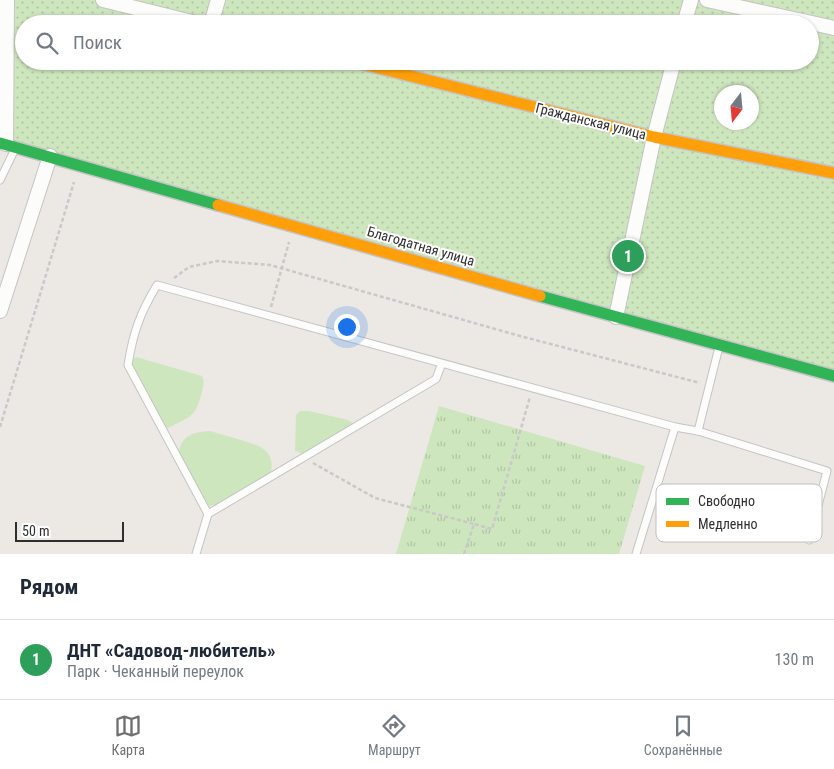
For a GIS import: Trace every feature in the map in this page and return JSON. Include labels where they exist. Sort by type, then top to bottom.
[{"type":"street","points":[[7,0],[7,145]]},
{"type":"street","points":[[103,0],[164,15]]},
{"type":"street","points":[[214,15],[218,0]]},
{"type":"street","points":[[686,15],[690,0]]},
{"type":"street","points":[[707,0],[775,15]]},
{"type":"street","points":[[819,25],[834,28]]},
{"type":"street","name":"Гражданская улица","points":[[387,70],[654,137],[834,173]]},
{"type":"street","points":[[616,317],[654,137],[672,70]]},
{"type":"street","name":"Благодатная улица","points":[[7,145],[616,317],[834,376]]},
{"type":"street","points":[[0,311],[50,156]]},
{"type":"lane","points":[[0,180],[7,145]]},
{"type":"lane","points":[[208,514],[128,365],[132,339],[143,308],[157,285],[675,427],[698,431],[827,471],[822,490]]},
{"type":"lane","points":[[698,431],[720,346]]},
{"type":"lane","points":[[196,554],[208,514],[436,380],[442,363]]},
{"type":"lane","points":[[657,484],[675,427]]},
{"type":"lane","points":[[636,554],[656,489]]},
{"type":"path","points":[[0,427],[74,182]]},
{"type":"path","points":[[268,316],[289,241]]},
{"type":"path","points":[[169,289],[175,278],[189,267],[217,261],[270,265],[520,336],[709,386]]},
{"type":"path","points":[[304,457],[375,498],[492,529],[532,388]]},
{"type":"path","points":[[464,554],[474,524]]},
{"type":"green space","points":[[15,0],[834,0],[834,370],[10,142]]},
{"type":"green space","points":[[136,357],[202,376],[204,382],[202,392],[197,407],[191,415],[168,428],[162,426],[129,365],[131,360]]},
{"type":"green space","points":[[439,406],[645,466],[619,554],[396,554]]},
{"type":"green space","points":[[300,411],[309,411],[348,420],[353,423],[352,428],[306,455],[295,451],[296,415]]},
{"type":"green space","points":[[210,431],[260,447],[268,454],[272,465],[271,473],[249,489],[229,500],[212,506],[206,504],[198,494],[179,451],[183,441],[190,435]]},
{"type":"traffic: fast","points":[[0,143],[218,205]]},
{"type":"traffic: fast","points":[[540,296],[834,376]]},
{"type":"traffic: slow","points":[[387,70],[654,137],[834,173]]},
{"type":"traffic: slow","points":[[218,205],[540,296]]},
{"type":"place","name":"ДНТ «Садовод-любитель»","points":[[628,256]]}]
